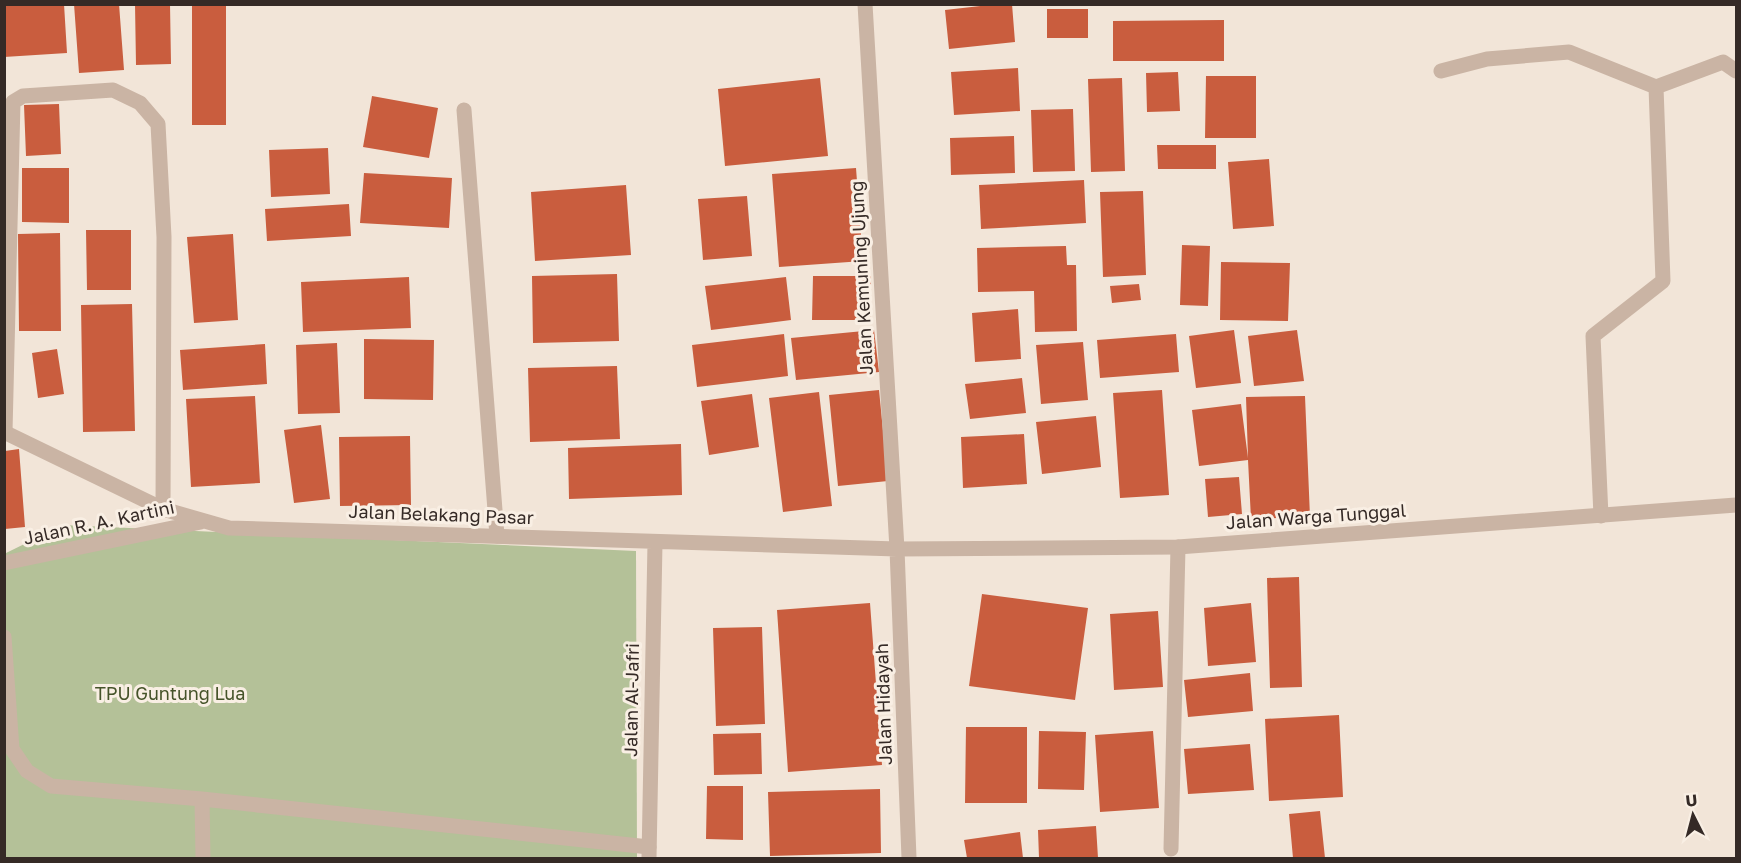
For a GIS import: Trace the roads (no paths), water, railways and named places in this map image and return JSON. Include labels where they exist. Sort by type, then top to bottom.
[{"type":"street","name":"Jalan Kemuning Ujung","points":[[865,7],[897,549]]},
{"type":"street","points":[[1441,71],[1487,59],[1569,52],[1656,87],[1723,62],[1737,71]]},
{"type":"street","points":[[1600,516],[1593,336],[1663,281],[1656,87]]},
{"type":"street","points":[[5,432],[13,102],[23,96],[113,90],[124,93],[140,103],[158,124],[164,237],[163,509]]},
{"type":"street","points":[[464,110],[497,536]]},
{"type":"street","name":"Jalan Belakang Pasar","points":[[5,432],[163,509],[229,528],[897,549]]},
{"type":"street","name":"Jalan Warga Tunggal","points":[[897,549],[1178,547],[1737,505]]},
{"type":"street","name":"Jalan R. A. Kartini","points":[[4,563],[202,522]]},
{"type":"street","name":"Jalan Al-Jafri","points":[[649,853],[655,543]]},
{"type":"street","points":[[1171,849],[1178,547]]},
{"type":"street","name":"Jalan Hidayah","points":[[897,549],[909,858]]},
{"type":"street","points":[[4,637],[12,749],[27,771],[51,786],[202,799],[649,853]]},
{"type":"street","points":[[202,799],[203,858]]},
{"type":"park label","name":"TPU Guntung Lua","points":[[170,694]]}]
